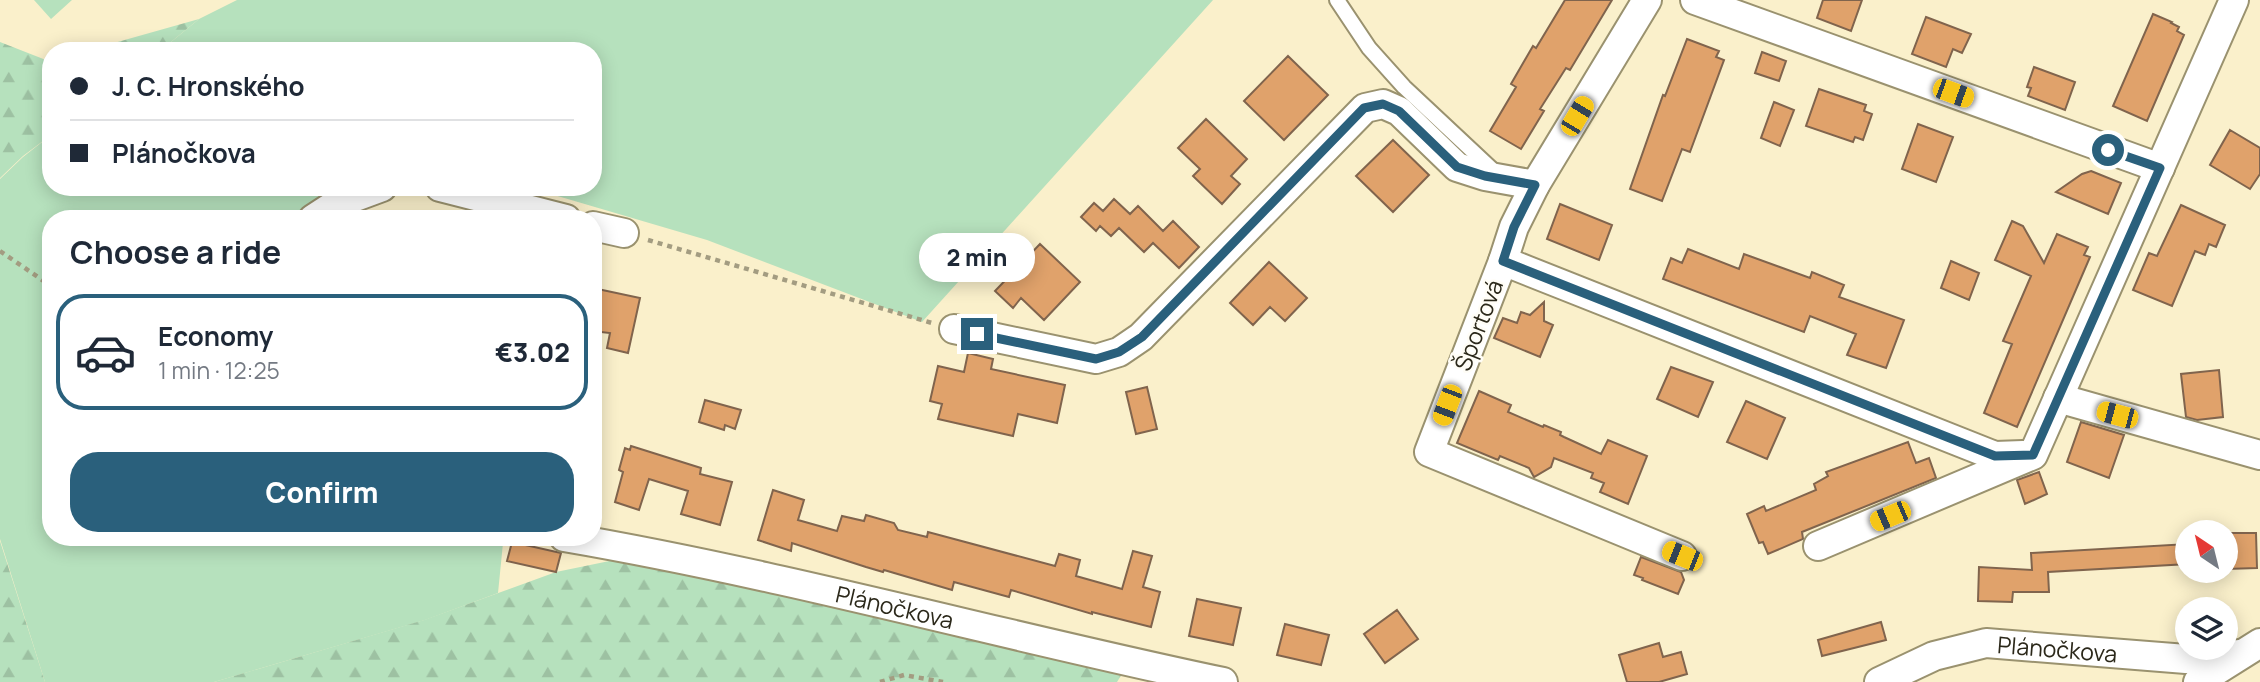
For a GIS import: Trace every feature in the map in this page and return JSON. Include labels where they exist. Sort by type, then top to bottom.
[{"type":"street","name":"Športová","points":[[1647,0],[1535,185],[1514,227],[1429,452],[1682,556]]},
{"type":"street","points":[[1695,0],[2160,168]]},
{"type":"street","points":[[1818,546],[2033,455],[2234,0]]},
{"type":"street","points":[[954,330],[1096,359],[1119,352],[1142,337],[1364,108],[1383,104],[1399,111],[1457,167],[1503,180],[1535,185]]},
{"type":"street","points":[[327,210],[358,196]]},
{"type":"street","points":[[475,196],[531,210]]},
{"type":"street","points":[[602,228],[624,233]]},
{"type":"street","points":[[1503,261],[1995,456],[2033,455]]},
{"type":"street","points":[[2058,398],[2260,455]]},
{"type":"street","name":"Plánočkova","points":[[602,543],[1223,682]]},
{"type":"street","name":"Plánočkova","points":[[1878,682],[1934,656],[1986,643],[2186,659],[2251,648]]},
{"type":"street","points":[[2198,682],[2251,648]]},
{"type":"lane","points":[[1337,0],[1370,48],[1404,87],[1503,180]]},
{"type":"path","points":[[624,233],[954,330]]},
{"type":"path","points":[[0,251],[42,280]]},
{"type":"path","points":[[880,682],[904,675],[943,682]]},
{"type":"green space","points":[[34,0],[72,0],[51,19]]},
{"type":"green space","points":[[237,0],[1213,0],[922,322],[707,240],[558,196],[602,196],[602,42],[171,42],[199,19]]},
{"type":"green space","points":[[199,19],[171,42],[118,42]]},
{"type":"green space","points":[[0,42],[42,58],[42,142],[0,178]]},
{"type":"green space","points":[[42,142],[42,196],[335,196],[316,210],[42,210],[42,546],[503,546],[498,593],[425,620],[214,682],[45,682],[0,539],[0,179]]},
{"type":"green space","points":[[0,541],[45,682],[0,682]]},
{"type":"green space","points":[[624,558],[1122,674],[1117,682],[214,682],[424,620],[556,572]]},
{"type":"building","points":[[1565,0],[1612,0],[1570,70],[1566,68],[1540,109],[1544,111],[1521,149],[1490,131],[1516,87],[1511,84]]},
{"type":"building","points":[[1823,0],[1862,0],[1851,31],[1817,18]]},
{"type":"building","points":[[2153,14],[2172,22],[2179,27],[2177,31],[2184,35],[2147,121],[2113,106]]},
{"type":"building","points":[[1926,17],[1971,34],[1962,53],[1953,49],[1946,67],[1912,54]]},
{"type":"building","points":[[1687,39],[1719,51],[1716,57],[1724,60],[1690,152],[1682,149],[1662,201],[1630,189],[1663,95],[1665,96]]},
{"type":"building","points":[[1762,52],[1786,61],[1779,81],[1755,73]]},
{"type":"building","points":[[1288,56],[1328,95],[1284,140],[1244,101]]},
{"type":"building","points":[[2034,67],[2075,82],[2065,110],[2028,96],[2031,88],[2027,87]]},
{"type":"building","points":[[1819,89],[1866,105],[1864,111],[1872,114],[1863,140],[1855,137],[1853,142],[1806,126]]},
{"type":"building","points":[[1774,102],[1794,110],[1780,146],[1761,138]]},
{"type":"building","points":[[1206,119],[1247,159],[1231,176],[1240,184],[1222,204],[1193,176],[1200,169],[1178,148]]},
{"type":"building","points":[[1918,124],[1953,137],[1936,182],[1902,169]]},
{"type":"building","points":[[2230,130],[2260,148],[2260,174],[2250,189],[2210,165]]},
{"type":"building","points":[[1393,140],[1429,175],[1393,212],[1356,176]]},
{"type":"building","points":[[2091,171],[2121,183],[2108,214],[2056,192]]},
{"type":"building","points":[[1114,199],[1130,214],[1138,206],[1163,231],[1173,221],[1199,247],[1179,268],[1153,243],[1144,252],[1119,228],[1111,236],[1100,226],[1096,231],[1081,217],[1094,203],[1103,211]]},
{"type":"building","points":[[1560,204],[1612,225],[1599,260],[1547,239]]},
{"type":"building","points":[[2181,205],[2225,225],[2216,247],[2209,244],[2205,255],[2195,251],[2172,306],[2133,290],[2149,253],[2157,256]]},
{"type":"building","points":[[2012,221],[2023,226],[2044,263],[2057,234],[2088,247],[2084,255],[2090,257],[2017,427],[1984,413],[2012,344],[2003,341],[2031,276],[1995,260]]},
{"type":"building","points":[[1040,244],[1080,282],[1044,320],[1021,298],[1013,308],[995,291]]},
{"type":"building","points":[[1688,249],[1739,269],[1744,254],[1810,278],[1812,272],[1844,285],[1839,297],[1904,320],[1886,368],[1847,355],[1856,334],[1810,316],[1804,332],[1663,279],[1671,258],[1682,263]]},
{"type":"building","points":[[1951,261],[1979,273],[1969,300],[1941,288]]},
{"type":"building","points":[[1269,262],[1307,298],[1285,321],[1270,307],[1253,325],[1230,303]]},
{"type":"building","points":[[602,290],[640,298],[628,353],[607,348],[610,333],[602,332]]},
{"type":"building","points":[[1544,302],[1544,321],[1553,325],[1540,357],[1494,338],[1503,318],[1517,323],[1521,312],[1530,315]]},
{"type":"building","points":[[968,353],[993,359],[991,369],[1065,385],[1057,423],[1018,414],[1013,436],[938,419],[942,404],[930,401],[938,366],[964,372]]},
{"type":"building","points":[[1671,367],[1713,382],[1698,417],[1657,399]]},
{"type":"building","points":[[2219,370],[2223,417],[2197,420],[2186,417],[2181,374]]},
{"type":"building","points":[[1147,387],[1157,429],[1136,434],[1126,392]]},
{"type":"building","points":[[1479,391],[1511,405],[1508,412],[1561,432],[1560,435],[1601,454],[1608,440],[1647,456],[1628,504],[1600,492],[1604,483],[1591,478],[1593,473],[1554,458],[1551,467],[1534,477],[1529,468],[1500,456],[1498,460],[1457,443]]},
{"type":"building","points":[[705,400],[741,410],[735,429],[725,425],[724,430],[699,422]]},
{"type":"building","points":[[1746,401],[1785,418],[1767,459],[1727,442]]},
{"type":"building","points":[[2081,422],[2124,435],[2109,478],[2067,462]]},
{"type":"building","points":[[1908,442],[1916,463],[1929,458],[1936,478],[1802,532],[1803,539],[1768,554],[1763,542],[1759,543],[1747,514],[1764,506],[1766,511],[1816,490],[1814,484],[1828,476],[1826,472]]},
{"type":"building","points":[[631,446],[701,468],[700,474],[732,482],[720,525],[681,514],[688,491],[649,479],[639,510],[615,502],[623,472],[619,470],[625,448],[630,450]]},
{"type":"building","points":[[2039,472],[2047,494],[2025,504],[2017,480]]},
{"type":"building","points":[[773,490],[804,500],[798,520],[837,531],[842,516],[864,521],[866,515],[894,523],[898,530],[927,537],[928,532],[1055,566],[1059,554],[1080,560],[1076,576],[1122,589],[1133,551],[1152,556],[1143,587],[1160,592],[1151,627],[1092,614],[1011,590],[1009,597],[954,582],[952,590],[884,570],[883,572],[792,543],[791,551],[758,540]]},
{"type":"building","points":[[2238,533],[2256,533],[2257,568],[2238,569]]},
{"type":"building","points":[[2175,545],[2175,565],[2048,572],[2049,592],[2013,592],[2012,602],[1978,601],[1979,567],[2032,570],[2031,553]]},
{"type":"building","points":[[511,546],[530,546],[561,553],[556,572],[507,561]]},
{"type":"building","points":[[1641,557],[1681,572],[1684,580],[1678,594],[1634,575]]},
{"type":"building","points":[[1197,599],[1241,608],[1233,645],[1189,636]]},
{"type":"building","points":[[1397,610],[1418,639],[1385,663],[1364,634]]},
{"type":"building","points":[[1881,622],[1886,640],[1822,656],[1818,640]]},
{"type":"building","points":[[1285,624],[1329,635],[1321,665],[1277,655]]},
{"type":"building","points":[[1659,643],[1663,657],[1681,652],[1687,674],[1659,682],[1627,682],[1619,655]]},
{"type":"route","points":[[977,334],[1096,359],[1119,352],[1142,337],[1364,108],[1383,104],[1399,111],[1457,167],[1485,176],[1535,185],[1514,227],[1503,261],[1995,456],[2033,455],[2160,168],[2108,150]]}]
